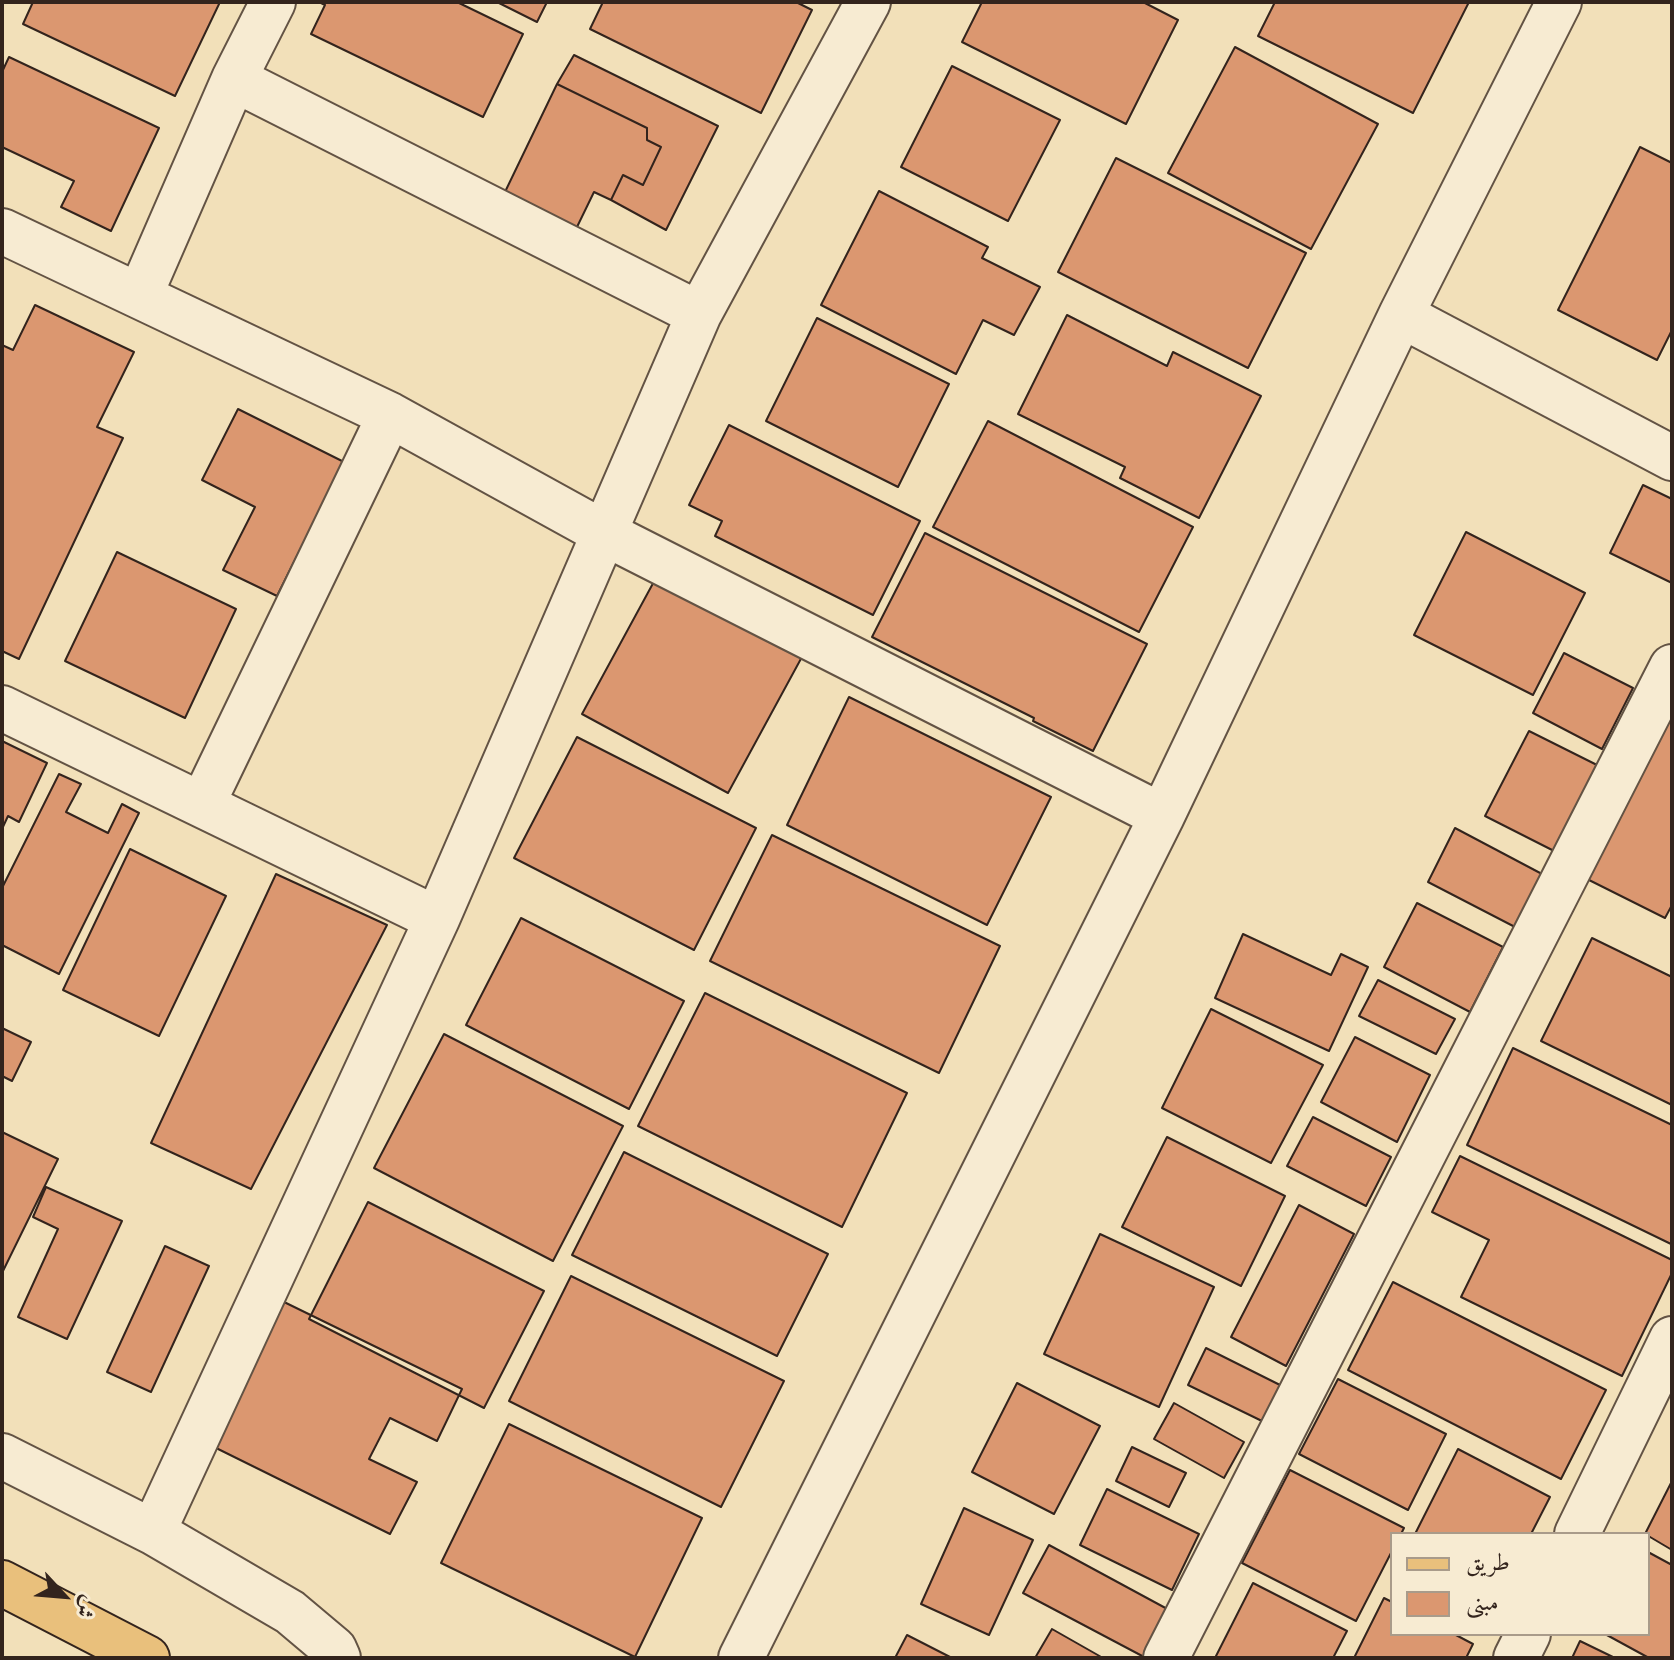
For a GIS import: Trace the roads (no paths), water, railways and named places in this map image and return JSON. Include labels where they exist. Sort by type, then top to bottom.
[{"type":"main road","points":[[2,1583],[147,1658]]},
{"type":"street","points":[[140,295],[234,79],[273,2]]},
{"type":"street","points":[[153,1532],[437,919],[699,314],[868,2]]},
{"type":"street","points":[[741,1658],[1162,816],[1401,315],[1542,8]]},
{"type":"street","points":[[234,79],[699,314]]},
{"type":"street","points":[[2,231],[390,415],[604,533],[1162,816]]},
{"type":"street","points":[[1401,315],[1672,458]]},
{"type":"street","points":[[202,805],[390,415]]},
{"type":"street","points":[[1166,1658],[1672,667]]},
{"type":"street","points":[[2,708],[437,919]]},
{"type":"street","points":[[1578,1532],[1672,1339]]},
{"type":"street","points":[[2,1456],[153,1532],[290,1612],[334,1649],[338,1658]]},
{"type":"street","points":[[1516,1658],[1527,1636]]}]
